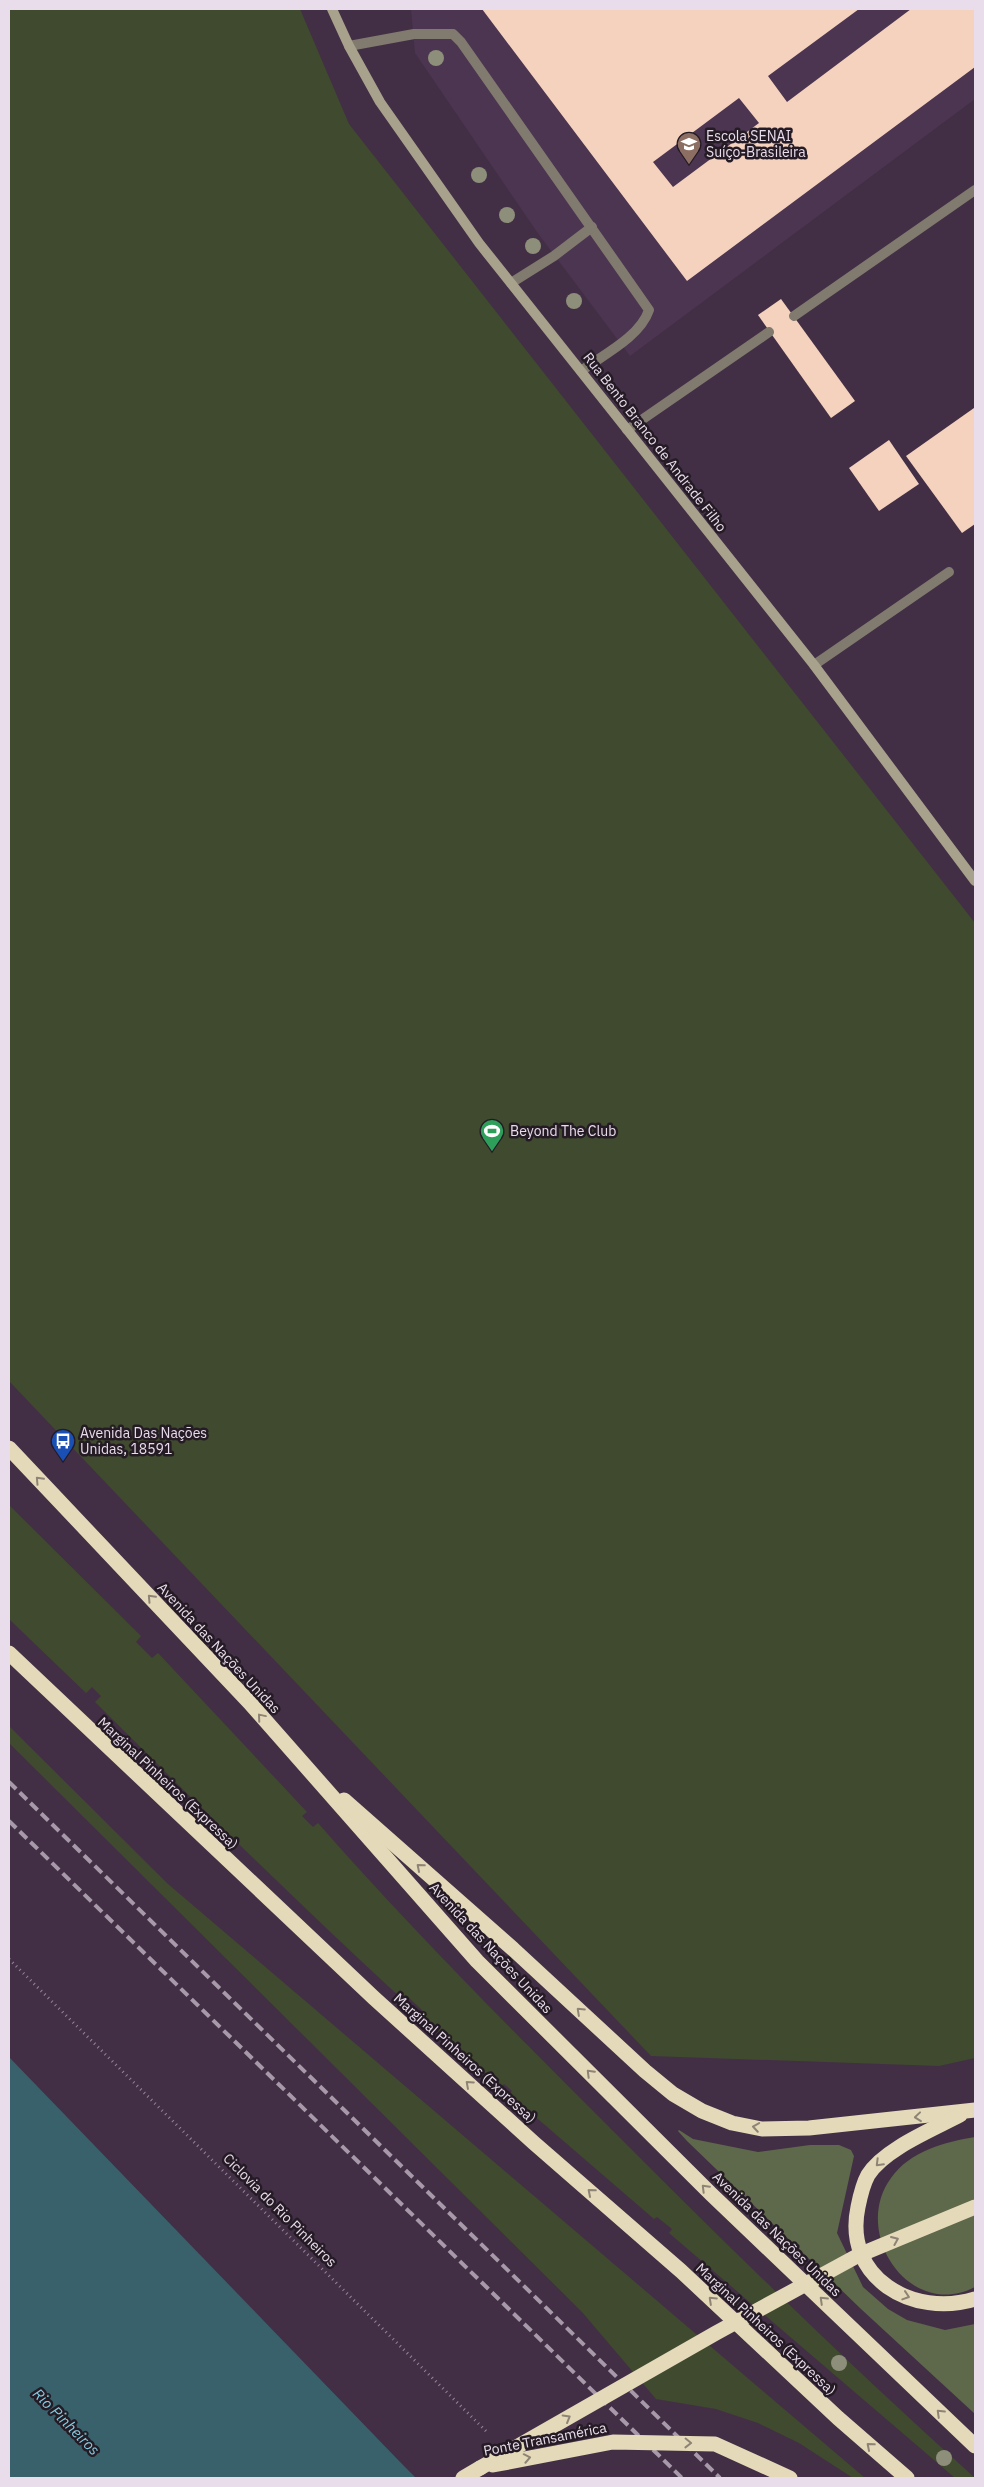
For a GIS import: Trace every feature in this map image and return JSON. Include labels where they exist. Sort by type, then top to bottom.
[{"type":"highway","name":"Avenida das Nações Unidas","points":[[9,1448],[242,1695],[477,1961],[711,2194],[975,2446]]},
{"type":"highway","name":"Marginal Pinheiros (Expressa)","points":[[9,1653],[374,1998],[541,2149],[681,2271],[838,2418],[906,2478]]},
{"type":"highway","points":[[293,1754],[513,1949],[645,2071],[673,2094],[702,2111],[732,2123],[762,2128],[809,2128],[971,2111]]},
{"type":"highway","points":[[971,2111],[889,2154],[869,2174],[860,2195],[854,2222],[857,2247],[865,2264],[880,2282],[900,2296],[930,2303],[954,2304],[975,2299]]},
{"type":"highway","points":[[463,2478],[716,2333],[859,2255],[975,2206]]},
{"type":"highway","name":"Ponte Transamérica","points":[[480,2468],[613,2442],[715,2444],[790,2478]]},
{"type":"street","name":"Rua Bento Branco de Andrade Filho","points":[[332,9],[349,46],[380,102],[479,243],[814,665],[975,881]]},
{"type":"lane","points":[[349,46],[414,34],[453,34],[461,42],[649,310],[646,318],[638,328],[580,370]]},
{"type":"lane","points":[[794,316],[975,190]]},
{"type":"lane","points":[[511,283],[554,256],[592,227]]},
{"type":"lane","points":[[627,430],[769,332]]},
{"type":"lane","points":[[814,665],[949,572]]},
{"type":"path","name":"Ciclovia do Rio Pinheiros","points":[[9,1959],[492,2436]]},
{"type":"shaded area","name":"Beyond The Club","points":[[9,9],[300,9],[349,124],[975,923],[975,2058],[939,2066],[651,2056],[9,1381]]},
{"type":"shaded area","name":"Escola SENAI Suíço-Brasileira","points":[[411,9],[975,9],[975,99],[630,356],[537,232],[415,53]]},
{"type":"shaded area","points":[[9,1505],[141,1636],[136,1642],[152,1658],[158,1653],[307,1812],[302,1816],[313,1827],[318,1823],[425,1940],[536,2054],[791,2306],[975,2478],[955,2478],[669,2233],[672,2229],[657,2217],[654,2219],[509,2094],[512,2091],[504,2084],[501,2087],[420,2015],[423,2011],[406,1995],[402,1999],[247,1852],[95,1702],[101,1696],[92,1687],[86,1693],[9,1619]]},
{"type":"shaded area","points":[[9,1726],[168,1884],[865,2478],[853,2478],[799,2443],[758,2423],[716,2409],[656,2399],[582,2312],[9,1743]]},
{"type":"shaded area","points":[[679,2130],[693,2139],[758,2152],[810,2145],[839,2145],[851,2150],[854,2156],[837,2233],[863,2287],[888,2309],[907,2320],[945,2330],[975,2324],[975,2414],[861,2309],[687,2141]]},
{"type":"shaded area","points":[[975,2137],[975,2287],[951,2294],[928,2292],[909,2282],[893,2266],[883,2245],[878,2223],[880,2200],[891,2178],[918,2154],[940,2145]]},
{"type":"water","name":"Rio Pinheiros","points":[[9,2057],[402,2464],[416,2478],[9,2478]]},
{"type":"building","points":[[482,9],[859,9],[768,76],[787,102],[911,9],[975,9],[975,67],[687,281]],"holes":[[[739,98],[759,123],[673,187],[653,162]]]},
{"type":"building","points":[[781,299],[855,401],[831,418],[758,315]]},
{"type":"building","points":[[974,408],[975,524],[962,533],[906,456]]},
{"type":"building","points":[[889,440],[919,484],[879,511],[849,468]]},
{"type":"railway","points":[[9,1782],[720,2478]]},
{"type":"railway","points":[[9,1821],[682,2478]]},
{"type":"place","name":"Escola SENAI Suíço-Brasileira","points":[[689,165]]},
{"type":"place","name":"Beyond The Club","points":[[492,1152]]},
{"type":"place","name":"Avenida Das Nações Unidas, 18591","points":[[63,1462]]}]
